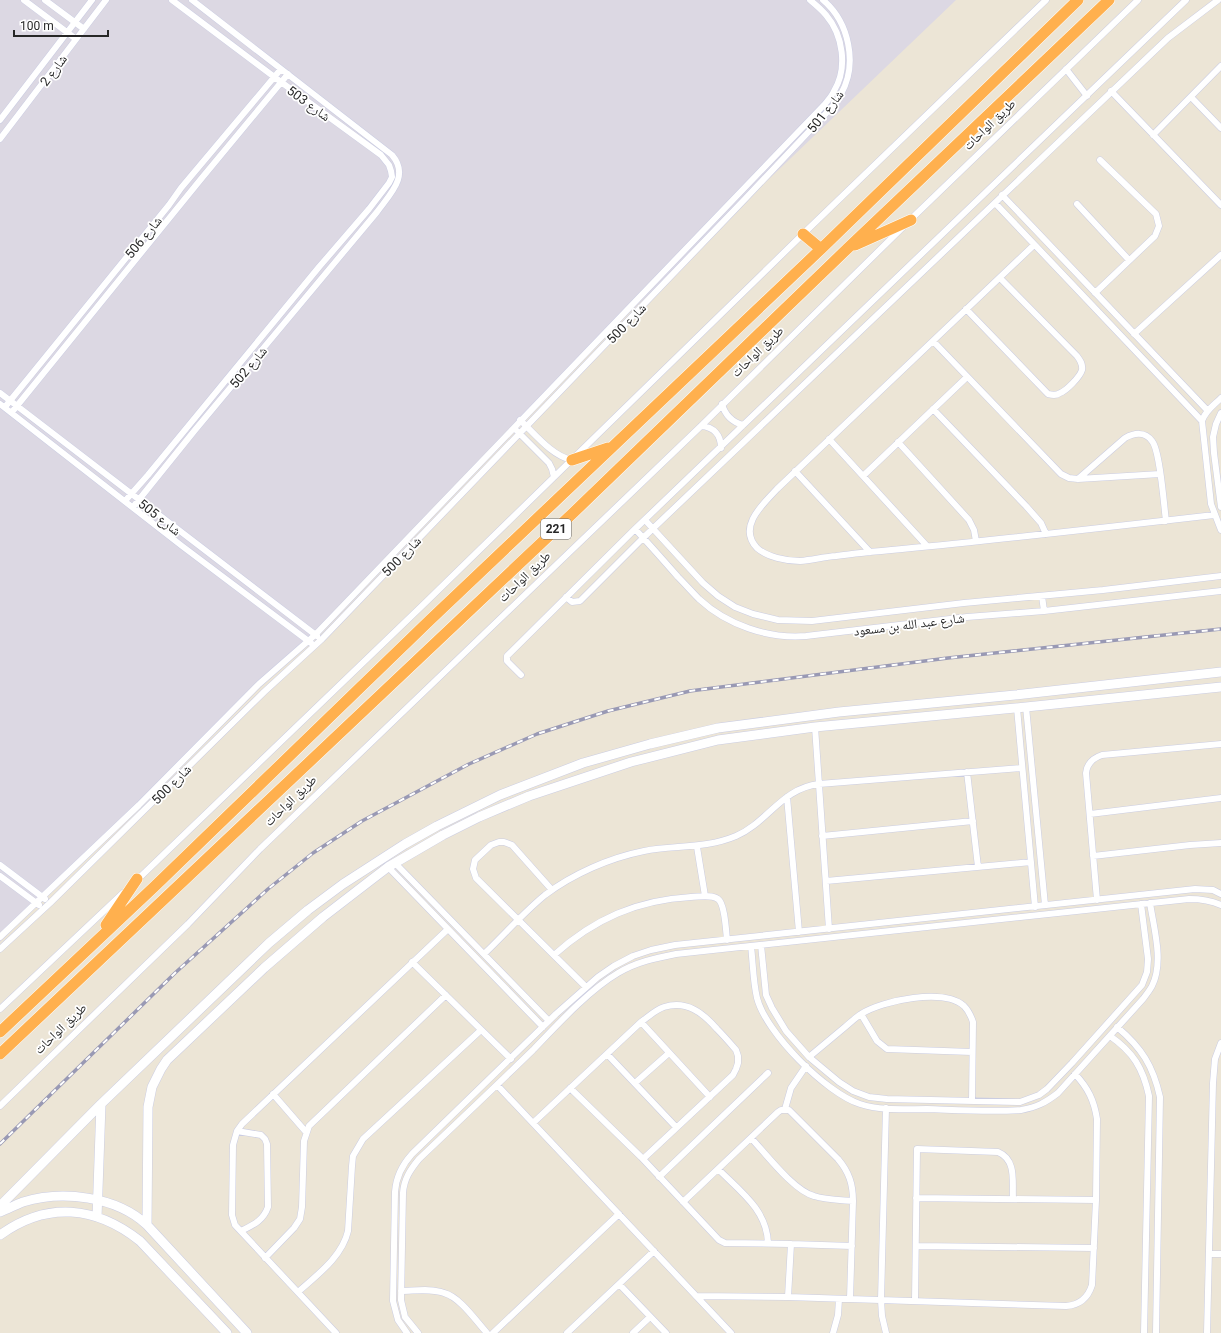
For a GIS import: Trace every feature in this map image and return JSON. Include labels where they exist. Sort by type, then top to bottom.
[{"type":"highway","name":"طريق الواحات","points":[[0,1032],[409,640],[821,249],[1078,0]]},
{"type":"highway","name":"طريق الواحات","points":[[0,1054],[572,514],[848,248],[1109,0]]},
{"type":"highway","points":[[848,248],[910,220]]},
{"type":"highway","points":[[803,234],[821,249]]},
{"type":"highway","points":[[572,460],[613,447]]},
{"type":"highway","points":[[95,942],[137,879]]},
{"type":"street","points":[[24,0],[76,39]]},
{"type":"street","points":[[45,0],[84,29]]},
{"type":"street","name":"شارع 2","points":[[0,120],[92,0]]},
{"type":"street","name":"شارع 2","points":[[0,139],[106,0]]},
{"type":"street","name":"شارع 503","points":[[172,0],[381,155],[389,164],[392,177],[389,183],[358,223]]},
{"type":"street","name":"شارع 503","points":[[192,0],[392,155],[398,164],[400,172],[398,181],[392,192],[364,228]]},
{"type":"street","name":"شارع 501","points":[[785,145],[825,104],[835,91],[840,77],[842,62],[840,42],[835,28],[827,16],[810,0]]},
{"type":"street","name":"شارع 501","points":[[790,151],[841,95],[848,75],[850,63],[848,41],[833,10],[823,0]]},
{"type":"street","points":[[0,1009],[572,460],[803,234],[1046,0]]},
{"type":"street","name":"طريق الواحات","points":[[0,1106],[188,924],[260,849],[700,426],[910,220],[1138,0]]},
{"type":"street","points":[[521,675],[507,662],[507,656],[635,529],[1186,0]]},
{"type":"street","points":[[566,597],[572,602],[580,601],[653,529],[1111,91],[1168,38],[1218,0]]},
{"type":"street","points":[[1128,57],[1138,66]]},
{"type":"street","points":[[1153,135],[1221,66]]},
{"type":"street","name":"شارع 506","points":[[2,406],[10,401],[169,205],[181,188],[274,76],[282,69]]},
{"type":"street","points":[[1066,69],[1087,96]]},
{"type":"street","name":"شارع 506","points":[[12,412],[288,74]]},
{"type":"street","points":[[835,91],[841,95]]},
{"type":"street","points":[[1111,91],[1221,205]]},
{"type":"street","points":[[1191,97],[1221,128]]},
{"type":"street","points":[[340,126],[344,118]]},
{"type":"street","points":[[231,129],[238,135]]},
{"type":"street","points":[[785,145],[790,151]]},
{"type":"street","name":"شارع 500","points":[[0,937],[144,799],[259,684],[315,635],[785,145]]},
{"type":"street","name":"شارع 500","points":[[1,946],[50,903],[264,692],[322,639],[790,151]]},
{"type":"street","points":[[1095,293],[1155,236],[1159,230],[1159,222],[1153,211],[1100,160]]},
{"type":"street","points":[[1002,195],[1208,411]]},
{"type":"street","points":[[994,203],[1202,420]]},
{"type":"street","points":[[1077,204],[1129,260]]},
{"type":"street","points":[[957,219],[966,230]]},
{"type":"street","points":[[358,223],[364,228]]},
{"type":"street","name":"شارع 502","points":[[125,501],[319,267],[358,223]]},
{"type":"street","name":"شارع 502","points":[[132,507],[364,228]]},
{"type":"street","points":[[698,236],[704,242]]},
{"type":"street","points":[[1034,245],[795,471],[760,508],[751,523],[750,532],[752,541],[757,548],[773,557],[799,561],[870,552],[1214,516]]},
{"type":"street","points":[[1134,334],[1221,255]]},
{"type":"street","points":[[319,267],[326,273]]},
{"type":"street","points":[[966,309],[1048,394],[1054,395],[1061,393],[1079,376],[1082,369],[1081,362],[1077,356],[1000,278]]},
{"type":"street","points":[[614,323],[621,328]]},
{"type":"street","points":[[933,341],[1054,468],[1065,476],[1078,479],[1160,474]]},
{"type":"street","points":[[581,357],[587,363]]},
{"type":"street","points":[[863,476],[967,377]]},
{"type":"street","name":"شارع 505","points":[[0,393],[92,462],[130,494],[322,639]]},
{"type":"street","points":[[1221,398],[1208,411],[1202,420],[1206,470],[1211,504],[1214,516],[1221,530]]},
{"type":"street","points":[[722,404],[728,416],[735,422],[743,425]]},
{"type":"street","name":"شارع 505","points":[[2,406],[12,412],[132,507],[314,646]]},
{"type":"street","points":[[933,409],[1026,506],[1041,523],[1046,534]]},
{"type":"street","points":[[1221,413],[1216,424],[1213,437],[1215,468],[1221,507]]},
{"type":"street","points":[[520,420],[556,454],[572,460]]},
{"type":"street","points":[[700,426],[706,426],[716,432],[721,442],[721,448]]},
{"type":"street","points":[[514,427],[547,461],[552,469],[554,477]]},
{"type":"street","points":[[1078,479],[1125,438],[1132,434],[1140,433],[1148,436],[1154,442],[1157,453],[1166,521]]},
{"type":"street","points":[[829,439],[927,546]]},
{"type":"street","points":[[898,442],[969,520],[974,530],[976,541]]},
{"type":"street","points":[[478,466],[483,472]]},
{"type":"street","points":[[1206,470],[1215,468]]},
{"type":"street","points":[[795,471],[870,552]]},
{"type":"street","name":"شارع عبد الله بن مسعود","points":[[645,520],[703,583],[718,596],[753,614],[772,619],[812,621],[964,603],[1221,576]]},
{"type":"street","name":"شارع عبد الله بن مسعود","points":[[635,529],[699,599],[713,610],[746,628],[782,636],[801,636],[967,617],[1044,611],[1221,591]]},
{"type":"street","points":[[1042,596],[1044,611]]},
{"type":"street","points":[[0,1206],[101,1104],[269,943],[308,910],[380,859],[437,826],[500,795],[583,763],[650,744],[718,728],[765,721],[1221,672]]},
{"type":"street","points":[[1161,678],[1163,693]]},
{"type":"street","points":[[146,1225],[150,1095],[156,1077],[161,1069],[176,1051],[264,968],[323,917],[392,865],[443,835],[479,817],[529,796],[646,758],[718,740],[815,727],[1221,687]]},
{"type":"street","points":[[1026,707],[1045,906]]},
{"type":"street","points":[[1017,708],[1035,906]]},
{"type":"street","points":[[765,721],[766,733]]},
{"type":"street","points":[[815,727],[829,929]]},
{"type":"street","points":[[1097,900],[1086,773],[1088,766],[1095,758],[1102,755],[1221,744]]},
{"type":"street","points":[[484,954],[552,890],[592,868],[618,858],[644,851],[670,847],[698,847],[718,843],[738,836],[755,824],[770,810],[802,788],[819,784],[1022,768]]},
{"type":"street","points":[[967,772],[978,867]]},
{"type":"street","points":[[788,797],[799,932]]},
{"type":"street","points":[[1090,814],[1221,798]]},
{"type":"street","points":[[822,836],[973,821]]},
{"type":"street","points":[[552,890],[517,850],[508,843],[495,843],[478,856],[473,864],[476,878],[586,987]]},
{"type":"street","points":[[1093,856],[1190,844],[1221,843]]},
{"type":"street","points":[[698,847],[705,896]]},
{"type":"street","points":[[826,881],[1031,862]]},
{"type":"street","points":[[0,864],[50,903]]},
{"type":"street","points":[[392,865],[448,929],[543,1027]]},
{"type":"street","points":[[392,865],[484,954],[549,1021]]},
{"type":"street","points":[[0,876],[43,908]]},
{"type":"street","points":[[407,1333],[398,1320],[393,1301],[395,1188],[402,1166],[412,1154],[549,1021],[586,987],[614,966],[633,956],[651,950],[675,945],[1195,889],[1213,890],[1221,894]]},
{"type":"street","points":[[554,955],[582,932],[621,912],[658,901],[705,896],[713,897],[720,901],[722,905],[727,940]]},
{"type":"street","points":[[418,1333],[405,1317],[402,1308],[403,1188],[406,1177],[419,1159],[571,1012],[618,973],[653,958],[676,954],[1150,903],[1200,899],[1221,905]]},
{"type":"street","points":[[751,946],[757,998],[762,1011],[778,1036],[806,1066],[829,1086],[850,1100],[874,1108],[1021,1110],[1037,1107],[1048,1101],[1110,1036],[1143,999],[1152,986],[1157,973],[1158,959],[1150,903]]},
{"type":"street","points":[[761,945],[766,996],[778,1020],[809,1057],[852,1091],[869,1097],[887,1099],[1020,1102],[1039,1095],[1047,1089],[1142,985],[1147,972],[1148,959],[1141,904]]},
{"type":"street","points":[[336,1333],[236,1225],[232,1215],[233,1145],[237,1132],[242,1124],[448,929]]},
{"type":"street","points":[[412,962],[511,1059]]},
{"type":"street","points":[[265,1258],[294,1228],[300,1219],[302,1207],[304,1141],[306,1132],[313,1121],[446,995]]},
{"type":"street","points":[[809,1057],[861,1014],[877,1006],[909,998],[949,999],[957,1002],[967,1010],[973,1022],[972,1101]]},
{"type":"street","points":[[533,1123],[641,1022],[663,1008],[673,1005],[684,1005],[694,1009],[712,1023],[736,1050],[738,1063],[736,1070],[732,1075],[643,1159]]},
{"type":"street","points":[[565,1006],[571,1012]]},
{"type":"street","points":[[861,1014],[877,1041],[887,1049],[972,1052]]},
{"type":"street","points":[[641,1022],[710,1097]]},
{"type":"street","points":[[1117,1028],[1130,1038],[1150,1065],[1160,1096],[1156,1333]]},
{"type":"street","points":[[298,1292],[328,1264],[346,1239],[348,1231],[353,1156],[363,1139],[481,1030]]},
{"type":"street","points":[[1110,1036],[1122,1044],[1132,1055],[1146,1081],[1150,1096],[1144,1333]]},
{"type":"street","points":[[167,1041],[176,1051]]},
{"type":"street","points":[[1207,1333],[1212,1083],[1215,1059],[1221,1043]]},
{"type":"street","points":[[635,1083],[669,1053]]},
{"type":"street","points":[[607,1054],[676,1127]]},
{"type":"street","points":[[785,1109],[790,1088],[806,1066]]},
{"type":"street","points":[[659,1177],[768,1074]]},
{"type":"street","points":[[696,1296],[788,1297],[1072,1305],[1083,1300],[1090,1291],[1092,1285],[1096,1200],[1097,1118],[1095,1106],[1087,1089],[1075,1074]]},
{"type":"street","points":[[497,1085],[731,1333]]},
{"type":"street","points":[[570,1088],[643,1159],[719,1240],[724,1243],[852,1246]]},
{"type":"street","points":[[273,1094],[306,1132]]},
{"type":"street","points":[[96,1217],[101,1104]]},
{"type":"street","points":[[886,1108],[881,1300],[882,1316],[886,1333]]},
{"type":"street","points":[[683,1202],[778,1112],[785,1109],[792,1112],[843,1165],[852,1184],[853,1201],[850,1299]]},
{"type":"street","points":[[451,1116],[457,1122]]},
{"type":"street","points":[[237,1132],[261,1135],[265,1139],[268,1149],[268,1208],[266,1213],[257,1223],[241,1231]]},
{"type":"street","points":[[751,1138],[794,1184],[806,1193],[820,1198],[853,1201]]},
{"type":"street","points":[[916,1301],[917,1150],[998,1152],[1003,1154],[1012,1166],[1013,1199]]},
{"type":"street","points":[[718,1169],[758,1211],[766,1226],[768,1243]]},
{"type":"street","points":[[0,1212],[24,1202],[46,1198],[69,1197],[97,1200],[110,1203],[126,1210],[138,1217],[146,1225],[247,1333]]},
{"type":"street","points":[[916,1198],[1096,1200]]},
{"type":"street","points":[[0,1235],[16,1224],[38,1216],[67,1212],[81,1213],[111,1222],[140,1241],[227,1333]]},
{"type":"street","points":[[493,1333],[619,1214]]},
{"type":"street","points":[[394,1225],[402,1226]]},
{"type":"street","points":[[788,1297],[791,1244]]},
{"type":"street","points":[[916,1246],[1094,1248]]},
{"type":"street","points":[[567,1333],[654,1251]]},
{"type":"street","points":[[1209,1254],[1221,1254]]},
{"type":"street","points":[[191,1294],[201,1284]]},
{"type":"street","points":[[618,1284],[666,1333]]},
{"type":"street","points":[[401,1291],[438,1291],[448,1294],[456,1299],[487,1333]]},
{"type":"street","points":[[833,1333],[838,1315],[839,1299]]},
{"type":"street","points":[[633,1333],[650,1317]]},
{"type":"shaded area","points":[[0,0],[956,0],[510,427],[316,629],[0,942]]},
{"type":"railway","points":[[0,1144],[175,973],[268,889],[313,853],[362,821],[469,764],[537,734],[608,711],[690,691],[948,658],[1221,629]]}]
